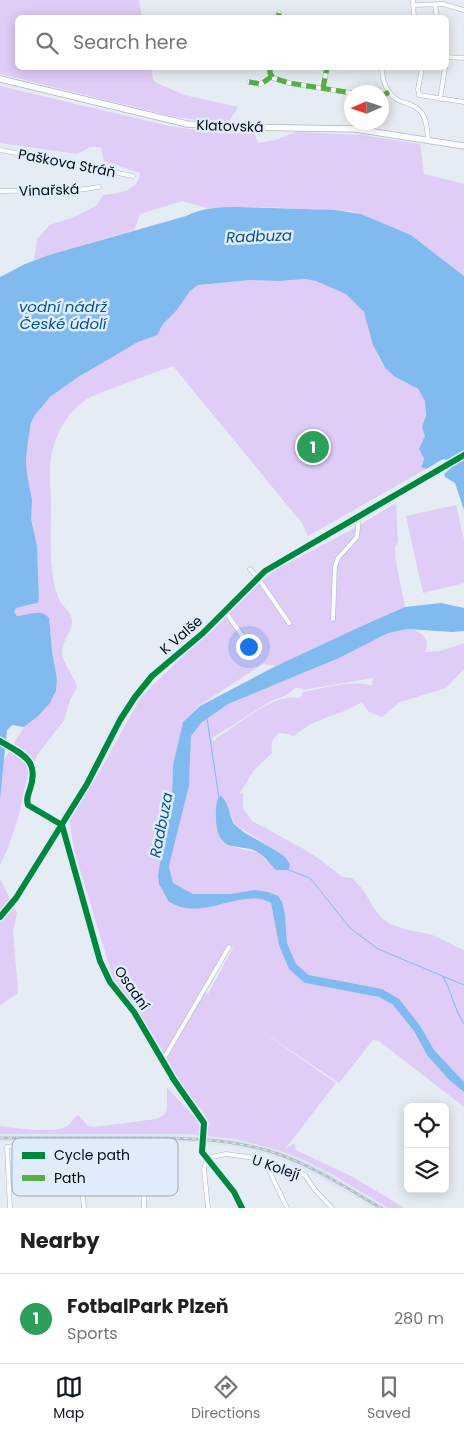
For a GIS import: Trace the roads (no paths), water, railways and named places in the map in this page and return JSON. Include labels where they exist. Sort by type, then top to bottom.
[{"type":"main road","name":"Klatovská","points":[[0,79],[187,124],[237,128],[346,128],[464,146]]},
{"type":"street","points":[[413,0],[414,15]]},
{"type":"street","points":[[413,5],[445,2],[464,10]]},
{"type":"street","points":[[436,4],[437,15]]},
{"type":"street","points":[[449,57],[464,58]]},
{"type":"street","points":[[270,70],[271,77]]},
{"type":"street","points":[[323,88],[327,70]]},
{"type":"street","points":[[382,70],[385,85]]},
{"type":"street","points":[[422,70],[418,89],[419,95],[464,102]]},
{"type":"street","points":[[440,99],[446,70]]},
{"type":"street","points":[[249,82],[261,84],[271,77]]},
{"type":"street","points":[[271,77],[344,92]]},
{"type":"street","points":[[389,92],[400,101],[414,106],[421,112],[428,139]]},
{"type":"street","name":"Paškova Stráň","points":[[0,150],[133,176]]},
{"type":"street","name":"Vinařská","points":[[0,191],[78,190],[99,187]]},
{"type":"street","name":"K Valše","points":[[0,917],[16,898],[87,784],[120,720],[143,686],[203,633],[265,571],[464,455]]},
{"type":"street","points":[[333,619],[335,566],[338,558],[356,537],[358,517]]},
{"type":"street","points":[[250,569],[289,623]]},
{"type":"street","points":[[225,611],[245,640]]},
{"type":"street","name":"Osadní","points":[[62,824],[100,962],[110,982],[134,1012],[174,1080],[204,1123]]},
{"type":"street","points":[[163,1060],[229,947]]},
{"type":"street","points":[[10,1208],[7,1147],[12,1147]]},
{"type":"street","name":"U Kolejí","points":[[207,1158],[226,1154],[264,1160],[305,1175],[315,1190],[332,1208]]},
{"type":"street","points":[[207,1158],[204,1168],[208,1208]]},
{"type":"street","points":[[207,1158],[234,1192],[242,1208]]},
{"type":"street","points":[[264,1160],[287,1208]]},
{"type":"water","name":"vodní nádrž České údolí","points":[[216,208],[335,210],[361,214],[411,235],[464,276],[464,510],[455,483],[445,477],[444,474],[451,468],[447,460],[443,459],[426,469],[421,467],[424,459],[419,449],[425,436],[422,427],[426,415],[425,401],[418,389],[394,376],[385,368],[373,345],[364,312],[346,294],[316,281],[305,279],[279,281],[250,280],[198,285],[190,291],[177,310],[163,324],[157,335],[138,342],[78,377],[50,397],[31,423],[26,460],[32,500],[31,519],[37,546],[39,599],[37,603],[16,608],[14,612],[17,616],[42,613],[49,618],[57,679],[56,691],[50,703],[38,716],[24,727],[12,725],[7,730],[0,800],[0,277],[25,264],[49,255],[192,213]]},
{"type":"water","points":[[441,603],[464,608],[464,631],[408,629],[388,633],[339,658],[228,704],[201,723],[191,736],[189,786],[169,866],[173,883],[193,894],[230,894],[255,890],[278,896],[282,902],[285,914],[287,943],[296,964],[309,975],[382,989],[399,999],[421,1027],[434,1050],[464,1082],[464,1092],[449,1080],[427,1055],[414,1031],[393,1005],[379,997],[305,983],[289,969],[279,945],[271,903],[262,899],[251,899],[197,909],[182,907],[169,902],[159,884],[158,875],[172,796],[173,765],[183,722],[200,706],[276,666],[362,626],[405,607]]},
{"type":"water","points":[[221,796],[226,802],[234,824],[245,833],[285,857],[290,864],[289,870],[276,870],[259,853],[226,844],[221,839],[216,821],[216,809],[219,797]]},
{"type":"waterway","points":[[207,718],[219,798]]},
{"type":"waterway","points":[[289,870],[310,878],[350,928],[378,949],[464,985]]},
{"type":"waterway","points":[[443,977],[464,1024]]},
{"type":"railway","points":[[0,1138],[180,1138],[251,1146],[298,1162],[381,1208]]},
{"type":"place","name":"FotbalPark Plzeň","points":[[313,447]]},
{"type":"water label","name":"Radbuza","points":[[259,236]]},
{"type":"water label","name":"Radbuza","points":[[161,825]]}]
